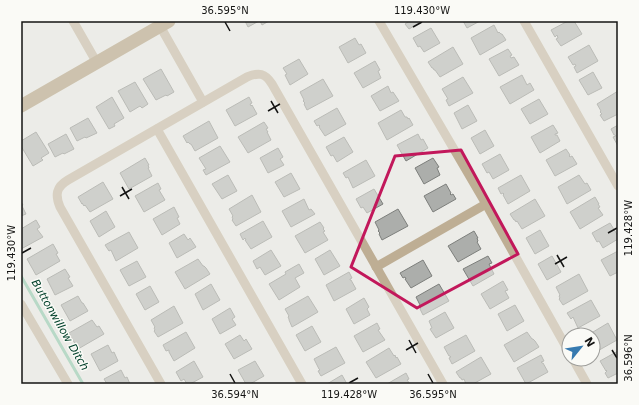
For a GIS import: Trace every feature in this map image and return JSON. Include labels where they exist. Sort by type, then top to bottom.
[{"type":"street","points":[[73,21],[97,63]]},
{"type":"street","points":[[379,21],[486,204],[561,338]]},
{"type":"street","points":[[524,21],[618,186]]},
{"type":"street","points":[[21,106],[164,24],[203,102]]},
{"type":"street","points":[[161,384],[60,208],[57,195],[58,189],[62,184],[253,74],[264,75],[268,78],[443,384]]},
{"type":"street","points":[[157,129],[302,384]]},
{"type":"street","points":[[376,267],[486,204]]},
{"type":"street","points":[[21,304],[68,384]]},
{"type":"street","points":[[577,367],[587,384]]},
{"type":"highlighted area","points":[[461,150],[518,254],[417,308],[351,267],[395,156]]},
{"type":"building","points":[[245,21],[259,21],[248,27]]},
{"type":"building","points":[[260,21],[269,21],[262,25]]},
{"type":"building","points":[[407,21],[423,21],[409,29],[405,24],[408,22]]},
{"type":"building","points":[[463,21],[480,21],[467,28]]},
{"type":"building","points":[[568,21],[574,21],[582,34],[561,46],[556,39],[558,38],[557,35],[555,37],[551,30]]},
{"type":"building","points":[[494,25],[498,33],[499,32],[502,34],[506,40],[480,55],[471,38]]},
{"type":"building","points":[[431,28],[440,43],[424,52],[420,46],[418,47],[413,38]]},
{"type":"building","points":[[355,38],[359,45],[361,44],[366,53],[348,63],[339,47]]},
{"type":"building","points":[[589,45],[598,61],[577,73],[574,67],[576,66],[575,64],[573,65],[568,57]]},
{"type":"building","points":[[453,47],[463,64],[440,77],[428,62]]},
{"type":"building","points":[[508,49],[512,55],[510,56],[511,58],[514,57],[519,65],[499,76],[489,59]]},
{"type":"building","points":[[299,59],[308,74],[290,85],[285,75],[287,74],[283,68]]},
{"type":"building","points":[[375,61],[380,70],[378,71],[381,78],[363,88],[354,73]]},
{"type":"building","points":[[161,69],[174,92],[156,100],[143,79]]},
{"type":"building","points":[[593,72],[602,88],[588,95],[579,80]]},
{"type":"building","points":[[522,75],[527,85],[530,83],[534,90],[510,104],[500,87]]},
{"type":"building","points":[[463,77],[473,93],[449,106],[446,100],[448,99],[442,89]]},
{"type":"building","points":[[323,79],[333,96],[307,110],[300,92]]},
{"type":"building","points":[[135,82],[148,104],[142,108],[140,106],[130,112],[118,91]]},
{"type":"building","points":[[388,86],[391,93],[393,92],[399,101],[380,111],[371,96]]},
{"type":"building","points":[[618,91],[618,114],[604,121],[600,115],[602,114],[597,104]]},
{"type":"building","points":[[112,97],[124,118],[109,129],[96,107]]},
{"type":"building","points":[[249,97],[252,103],[250,104],[257,114],[235,126],[226,110]]},
{"type":"building","points":[[539,99],[548,114],[530,124],[521,109]]},
{"type":"building","points":[[468,105],[477,121],[462,129],[454,113]]},
{"type":"building","points":[[337,108],[346,124],[325,136],[319,127],[320,126],[317,126],[314,121]]},
{"type":"building","points":[[401,110],[405,117],[408,119],[409,118],[413,125],[387,140],[378,123]]},
{"type":"building","points":[[88,118],[97,133],[77,141],[70,128]]},
{"type":"building","points":[[209,121],[218,138],[195,151],[191,144],[188,142],[187,143],[183,136]]},
{"type":"building","points":[[264,122],[268,128],[266,129],[271,140],[248,153],[238,137]]},
{"type":"building","points":[[553,125],[558,133],[555,135],[557,135],[560,141],[540,153],[531,137]]},
{"type":"building","points":[[618,125],[618,146],[613,137],[616,136],[611,129]]},
{"type":"building","points":[[485,130],[494,146],[480,154],[471,138]]},
{"type":"building","points":[[36,132],[49,153],[41,158],[43,160],[33,166],[21,146],[21,141]]},
{"type":"building","points":[[66,134],[74,149],[55,157],[48,144]]},
{"type":"building","points":[[418,134],[428,148],[406,161],[397,145]]},
{"type":"building","points":[[344,137],[353,152],[337,162],[333,155],[331,156],[326,147]]},
{"type":"building","points":[[220,146],[230,162],[206,175],[203,170],[206,169],[199,158]]},
{"type":"building","points":[[278,148],[283,157],[280,159],[284,165],[268,173],[260,158]]},
{"type":"building","points":[[566,149],[570,155],[569,156],[572,156],[577,164],[555,176],[546,160]]},
{"type":"building","points":[[500,154],[509,170],[493,179],[489,172],[487,173],[482,164]]},
{"type":"building","points":[[145,158],[152,176],[129,189],[120,173]]},
{"type":"building","points":[[433,158],[439,167],[437,168],[440,175],[424,184],[415,168]]},
{"type":"building","points":[[366,160],[375,176],[353,188],[348,177],[346,178],[343,173]]},
{"type":"building","points":[[291,173],[300,189],[284,197],[275,182]]},
{"type":"building","points":[[228,175],[237,191],[222,199],[212,184]]},
{"type":"building","points":[[521,175],[530,191],[508,204],[503,195],[504,194],[501,194],[498,188]]},
{"type":"building","points":[[579,175],[585,184],[587,183],[591,190],[567,204],[558,187]]},
{"type":"building","points":[[103,182],[113,199],[90,212],[85,205],[84,206],[82,204],[78,197]]},
{"type":"building","points":[[158,183],[161,189],[159,190],[165,200],[144,212],[135,196]]},
{"type":"building","points":[[446,184],[451,193],[450,194],[453,194],[456,199],[433,212],[424,196]]},
{"type":"building","points":[[374,189],[383,204],[367,213],[363,207],[361,208],[356,199]]},
{"type":"building","points":[[252,195],[261,212],[236,226],[232,220],[233,216],[229,209]]},
{"type":"building","points":[[595,197],[600,207],[598,208],[603,215],[580,229],[570,212]]},
{"type":"building","points":[[304,199],[309,210],[311,209],[315,214],[291,227],[282,211]]},
{"type":"building","points":[[535,199],[545,216],[522,229],[510,214]]},
{"type":"building","points":[[21,202],[26,214],[21,216]]},
{"type":"building","points":[[174,207],[179,217],[177,218],[180,224],[162,235],[153,219]]},
{"type":"building","points":[[398,209],[408,226],[382,240],[375,222]]},
{"type":"building","points":[[106,211],[115,227],[99,237],[90,221]]},
{"type":"building","points":[[36,220],[40,227],[37,229],[43,237],[21,249],[21,229]]},
{"type":"building","points":[[263,221],[272,237],[251,249],[245,238],[243,240],[240,234]]},
{"type":"building","points":[[320,222],[325,231],[323,232],[328,240],[305,253],[295,236]]},
{"type":"building","points":[[610,223],[618,236],[618,239],[603,248],[599,241],[597,242],[592,233]]},
{"type":"building","points":[[540,230],[549,246],[535,254],[526,238]]},
{"type":"building","points":[[474,231],[481,249],[458,262],[448,246]]},
{"type":"building","points":[[129,232],[138,248],[116,261],[111,250],[109,251],[105,245]]},
{"type":"building","points":[[184,234],[188,240],[190,238],[196,247],[177,258],[169,243]]},
{"type":"building","points":[[53,244],[60,261],[36,275],[27,259]]},
{"type":"building","points":[[271,250],[281,266],[265,275],[260,267],[257,269],[253,261]]},
{"type":"building","points":[[330,250],[340,266],[324,275],[315,259]]},
{"type":"building","points":[[618,251],[618,272],[610,276],[601,260]]},
{"type":"building","points":[[488,256],[492,263],[489,264],[494,274],[473,286],[463,269]]},
{"type":"building","points":[[552,256],[561,272],[547,280],[538,264]]},
{"type":"building","points":[[198,259],[210,274],[185,289],[175,272]]},
{"type":"building","points":[[423,260],[432,276],[411,288],[405,277],[403,278],[400,273]]},
{"type":"building","points":[[137,261],[146,277],[129,286],[120,270]]},
{"type":"building","points":[[299,264],[304,273],[295,278],[300,287],[279,300],[269,284]]},
{"type":"building","points":[[65,269],[73,286],[55,295],[47,279]]},
{"type":"building","points":[[349,272],[352,278],[350,280],[356,289],[334,301],[326,285]]},
{"type":"building","points":[[579,274],[588,291],[563,305],[559,299],[560,295],[556,287]]},
{"type":"building","points":[[503,281],[508,290],[505,291],[509,298],[490,309],[481,294]]},
{"type":"building","points":[[211,284],[220,300],[203,310],[195,294]]},
{"type":"building","points":[[439,284],[449,301],[423,315],[416,297]]},
{"type":"building","points":[[150,286],[159,302],[145,310],[136,294]]},
{"type":"building","points":[[78,296],[88,311],[70,321],[61,305]]},
{"type":"building","points":[[308,296],[318,312],[292,327],[285,309]]},
{"type":"building","points":[[364,298],[369,307],[367,309],[370,315],[354,324],[346,309]]},
{"type":"building","points":[[591,300],[600,316],[578,327],[573,317],[571,319],[567,313]]},
{"type":"building","points":[[515,305],[524,321],[507,331],[498,314]]},
{"type":"building","points":[[174,306],[183,323],[158,337],[154,331],[155,327],[151,320]]},
{"type":"building","points":[[230,308],[235,317],[232,319],[236,325],[220,334],[212,319]]},
{"type":"building","points":[[445,312],[454,328],[436,338],[430,329],[432,328],[429,321]]},
{"type":"building","points":[[92,320],[97,327],[99,326],[104,334],[78,349],[69,333]]},
{"type":"building","points":[[377,323],[380,329],[378,330],[385,340],[363,352],[354,336]]},
{"type":"building","points":[[608,323],[617,340],[601,349],[601,327]]},
{"type":"building","points":[[312,326],[321,342],[305,351],[296,335]]},
{"type":"building","points":[[186,332],[195,348],[174,361],[169,350],[166,351],[163,345]]},
{"type":"building","points":[[527,332],[539,347],[514,362],[504,345]]},
{"type":"building","points":[[240,335],[244,341],[246,339],[252,349],[234,359],[225,344]]},
{"type":"building","points":[[466,335],[475,351],[452,364],[449,358],[451,357],[444,347]]},
{"type":"building","points":[[108,345],[112,353],[114,352],[118,361],[100,371],[91,354]]},
{"type":"building","points":[[336,347],[345,363],[321,376],[318,371],[320,370],[314,359]]},
{"type":"building","points":[[389,348],[401,364],[376,378],[366,362]]},
{"type":"building","points":[[618,351],[618,373],[608,378],[605,373],[607,371],[601,360]]},
{"type":"building","points":[[541,355],[544,361],[541,362],[548,372],[526,384],[517,368]]},
{"type":"building","points":[[481,357],[491,374],[473,384],[466,384],[464,379],[462,380],[456,372]]},
{"type":"building","points":[[194,361],[203,377],[190,384],[187,384],[184,379],[181,381],[176,372]]},
{"type":"building","points":[[255,361],[264,376],[250,384],[246,384],[238,370]]},
{"type":"building","points":[[121,370],[125,378],[127,377],[130,384],[107,384],[104,379]]},
{"type":"building","points":[[406,373],[409,379],[407,380],[410,384],[387,384]]},
{"type":"building","points":[[342,375],[347,384],[327,384]]},
{"type":"waterway","name":"Buttonwillow Ditch","points":[[21,276],[83,384]]}]
